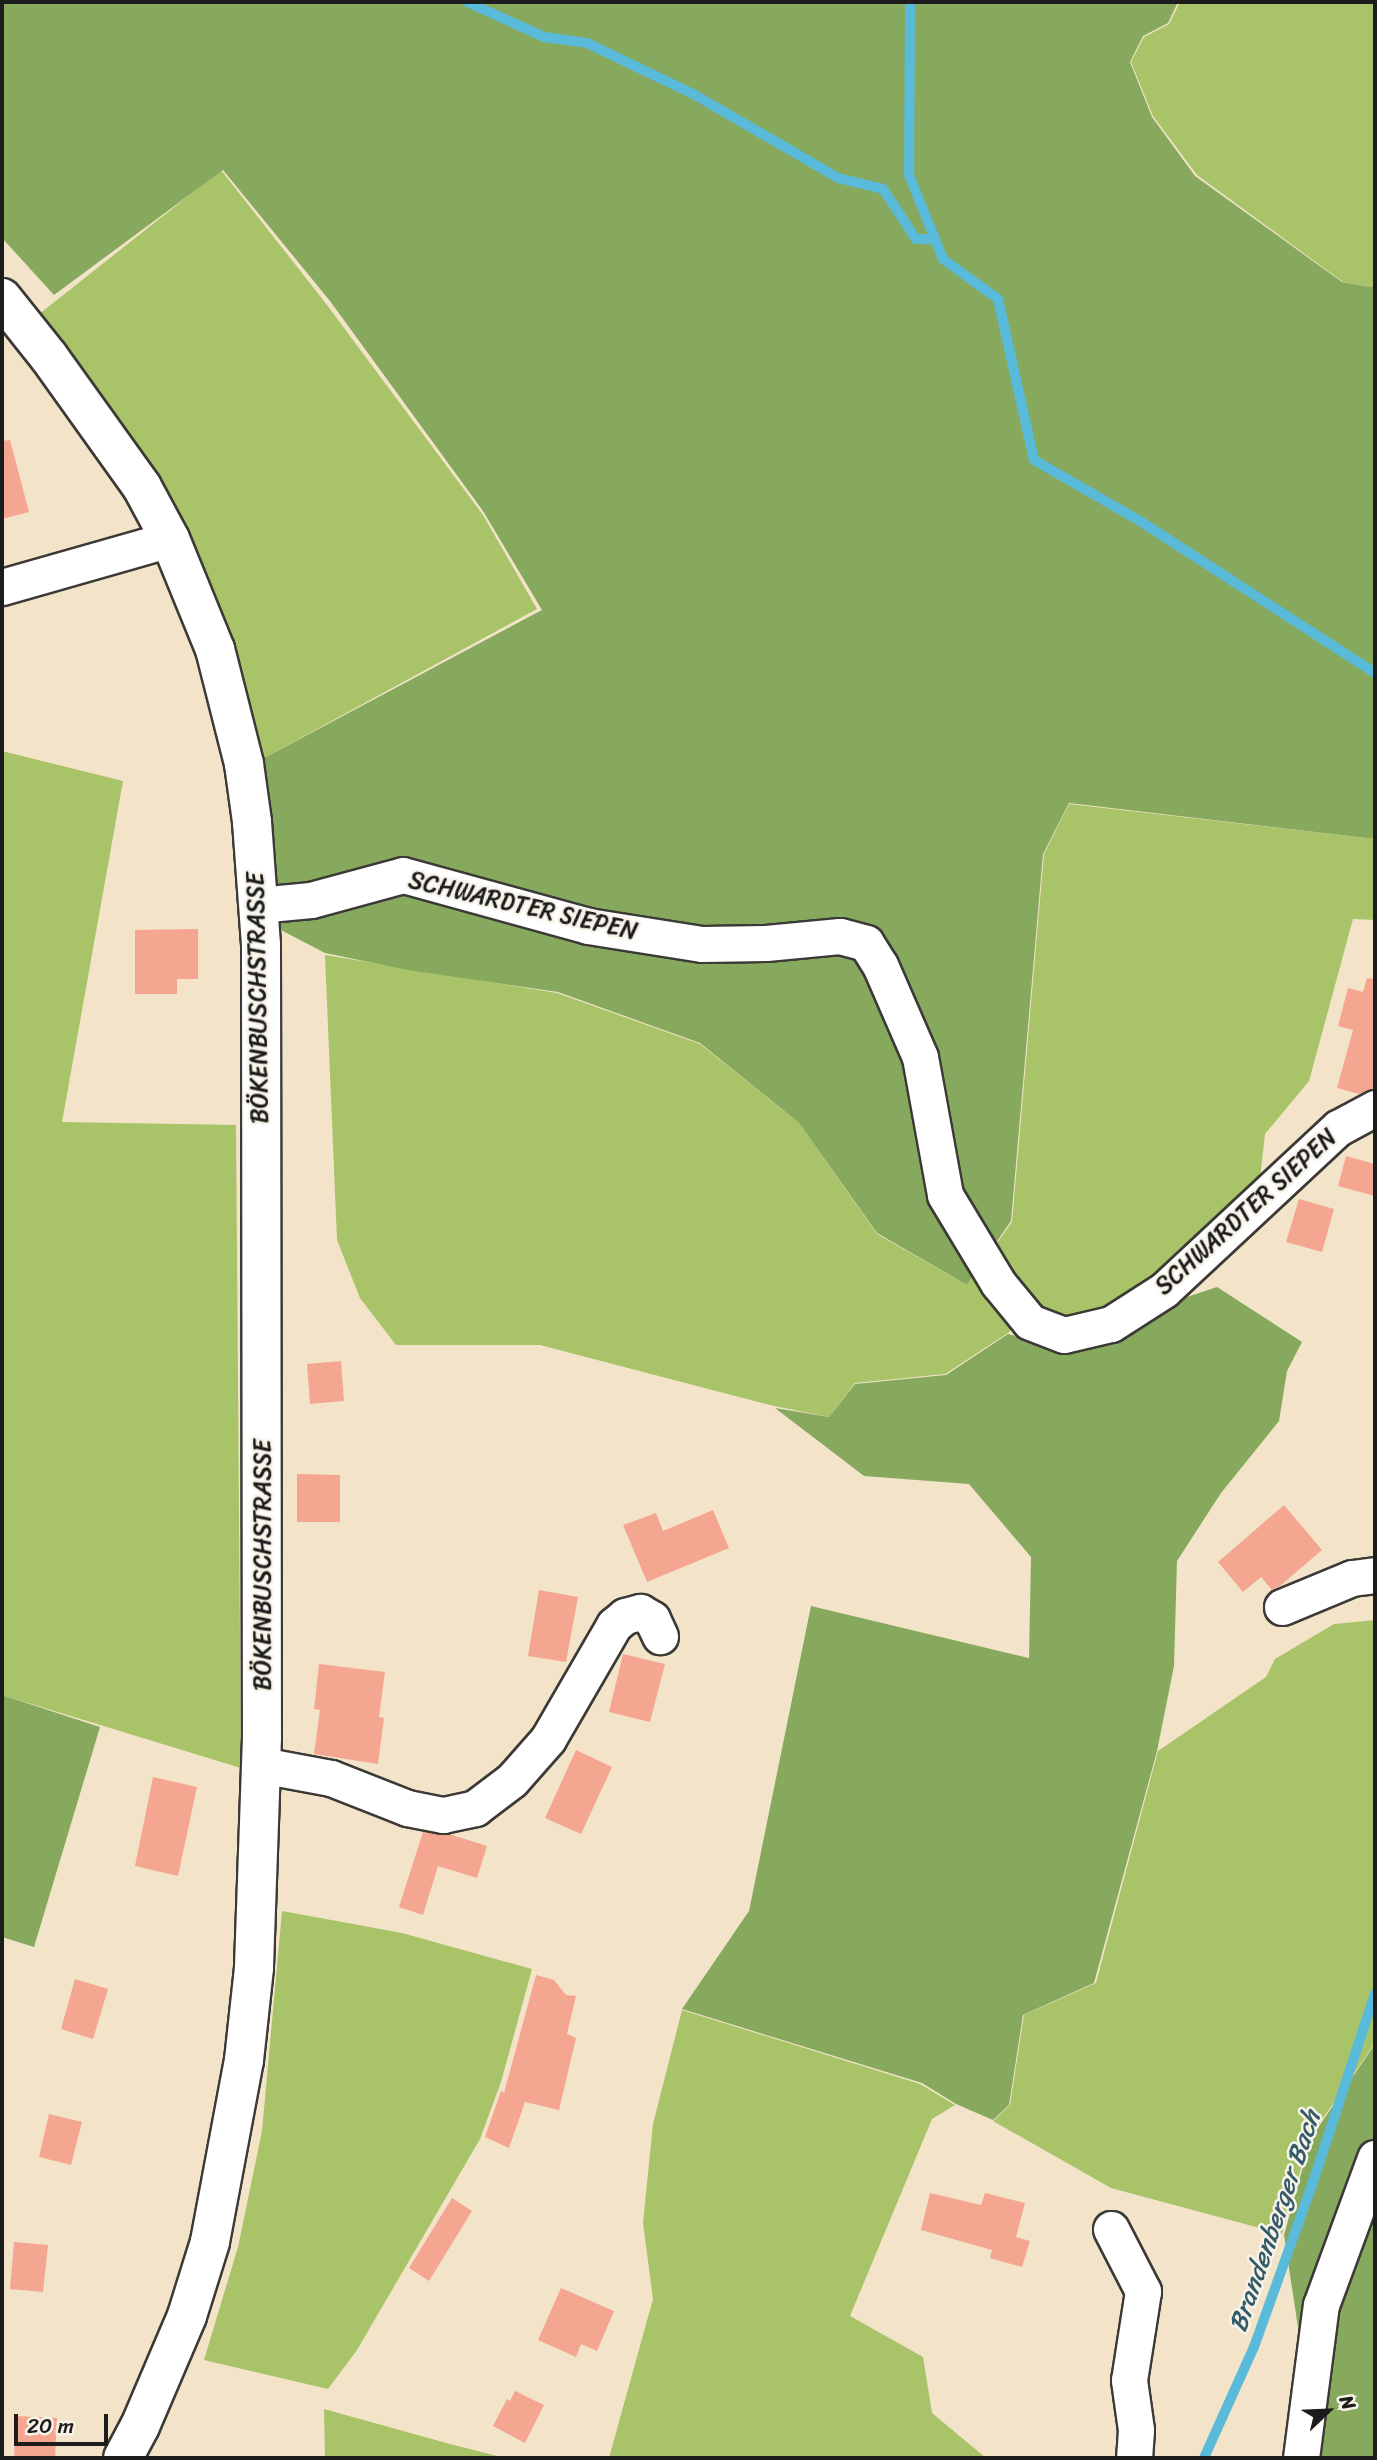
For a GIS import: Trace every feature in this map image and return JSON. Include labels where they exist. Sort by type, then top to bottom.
[{"type":"main road","name":"BÖKENBUSCHSTRASSE","points":[[2,298],[49,357],[142,487],[166,530],[215,649],[231,706],[252,822],[258,905],[264,1308],[261,1765],[254,1968],[244,2060],[229,2152],[210,2242],[187,2316],[140,2426],[123,2458]]},
{"type":"street","points":[[2,567],[166,530]]},
{"type":"street","points":[[2,587],[166,530]]},
{"type":"street","name":"SCHWARDTER SIEPEN","points":[[258,905],[311,901],[403,875],[588,926],[702,944],[766,943],[840,936],[866,943],[880,965],[920,1057],[945,1195],[998,1283],[1030,1322],[1064,1335],[1111,1324],[1164,1290],[1338,1128],[1375,1108]]},
{"type":"street","points":[[1282,1607],[1352,1578],[1375,1575]]},
{"type":"street","points":[[261,1765],[331,1779],[407,1808],[431,1813],[443,1815],[475,1808],[512,1780],[548,1740],[614,1625],[625,1616],[640,1612],[652,1619],[660,1636]]},
{"type":"street","points":[[1301,2458],[1321,2305],[1375,2158]]},
{"type":"street","points":[[1111,2229],[1143,2291],[1129,2380],[1136,2430],[1134,2458]]},
{"type":"green space","points":[[2,2],[1178,2],[1168,23],[1143,36],[1130,62],[1152,117],[1195,176],[1342,282],[1370,287],[1375,285],[1375,839],[1069,803],[1043,854],[1011,1221],[967,1285],[877,1233],[799,1123],[700,1043],[558,992],[408,970],[325,953],[277,928],[262,759],[542,610],[483,511],[330,301],[223,170],[54,295],[2,238]]},
{"type":"green space","points":[[1180,2],[1375,2],[1375,284],[1370,287],[1343,282],[1197,175],[1153,116],[1131,62],[1144,37],[1169,24]]},
{"type":"green space","points":[[221,170],[327,305],[483,515],[537,609],[262,759],[230,639],[197,549],[155,473],[116,415],[38,315]]},
{"type":"green space","points":[[2,751],[123,781],[62,1122],[236,1125],[241,1768],[2,1695]]},
{"type":"green space","points":[[1069,804],[1375,839],[1375,920],[1353,919],[1309,1081],[1265,1134],[1259,1188],[1153,1287],[1065,1325],[1032,1311],[1008,1333],[945,1374],[855,1383],[829,1417],[774,1406],[540,1345],[396,1345],[360,1298],[337,1240],[325,955],[557,993],[700,1044],[799,1123],[877,1234],[967,1285],[1012,1222],[1044,854]]},
{"type":"green space","points":[[1217,1287],[1302,1342],[1287,1371],[1279,1421],[1221,1493],[1177,1561],[1174,1666],[1157,1751],[1094,1983],[1023,2015],[1009,2105],[993,2120],[956,2104],[922,2083],[682,2009],[749,1911],[811,1606],[1029,1658],[1031,1557],[969,1484],[864,1476],[775,1408],[829,1417],[855,1384],[946,1375],[1008,1334],[1064,1348],[1175,1301]]},
{"type":"green space","points":[[1375,1620],[1375,2043],[1310,2137],[1282,2234],[1111,2188],[993,2121],[1010,2105],[1024,2015],[1096,1983],[1158,1751],[1266,1677],[1275,1659],[1334,1624]]},
{"type":"green space","points":[[2,1695],[100,1727],[34,1947],[2,1937]]},
{"type":"green space","points":[[282,1911],[402,1933],[532,1969],[501,2082],[480,2139],[357,2350],[328,2389],[204,2360],[238,2247],[262,2131]]},
{"type":"green space","points":[[682,2010],[920,2084],[955,2105],[932,2119],[850,2316],[923,2357],[932,2413],[986,2458],[609,2458],[653,2299],[643,2223],[653,2124]]},
{"type":"green space","points":[[1375,2044],[1375,2458],[1290,2458],[1299,2334],[1284,2235],[1311,2138]]},
{"type":"green space","points":[[324,2409],[450,2444],[505,2458],[325,2458]]},
{"type":"building","points":[[10,440],[29,512],[2,519],[2,441]]},
{"type":"building","points":[[198,929],[198,979],[177,979],[177,994],[135,994],[135,930]]},
{"type":"building","points":[[1367,978],[1375,979],[1375,1088],[1359,1094],[1337,1088],[1353,1030],[1338,1026],[1348,988],[1363,992]]},
{"type":"building","points":[[1346,1156],[1375,1164],[1375,1196],[1338,1186]]},
{"type":"building","points":[[1299,1199],[1334,1209],[1322,1252],[1286,1242]]},
{"type":"building","points":[[341,1361],[344,1401],[310,1404],[307,1364]]},
{"type":"building","points":[[297,1474],[340,1475],[340,1522],[297,1522]]},
{"type":"building","points":[[1284,1505],[1322,1550],[1280,1586],[1272,1590],[1261,1577],[1243,1592],[1218,1562]]},
{"type":"building","points":[[713,1510],[729,1548],[647,1582],[623,1525],[656,1513],[663,1531]]},
{"type":"building","points":[[539,1590],[578,1597],[566,1662],[528,1656]]},
{"type":"building","points":[[623,1654],[665,1664],[650,1722],[609,1712]]},
{"type":"building","points":[[319,1664],[385,1672],[379,1717],[384,1718],[378,1764],[314,1754],[320,1710],[314,1709]]},
{"type":"building","points":[[576,1750],[612,1767],[581,1834],[545,1818]]},
{"type":"building","points":[[153,1777],[197,1787],[178,1876],[135,1866]]},
{"type":"building","points":[[423,1832],[449,1834],[487,1846],[477,1878],[438,1866],[423,1915],[399,1907]]},
{"type":"building","points":[[536,1975],[554,1980],[566,1995],[576,1996],[567,2034],[576,2038],[559,2110],[525,2102],[509,2148],[485,2137],[501,2091],[504,2093]]},
{"type":"building","points":[[75,1979],[108,1989],[93,2039],[61,2029]]},
{"type":"building","points":[[49,2114],[82,2122],[71,2165],[39,2157]]},
{"type":"building","points":[[930,2193],[981,2205],[985,2193],[1025,2203],[1016,2237],[1030,2241],[1022,2267],[990,2258],[992,2250],[921,2230]]},
{"type":"building","points":[[452,2198],[472,2211],[429,2281],[409,2268]]},
{"type":"building","points":[[14,2242],[48,2245],[43,2292],[10,2289]]},
{"type":"building","points":[[561,2288],[614,2311],[597,2351],[581,2344],[576,2357],[538,2340]]},
{"type":"building","points":[[515,2391],[544,2405],[525,2443],[493,2426],[507,2399],[510,2401]]},
{"type":"building","points":[[16,2416],[57,2418],[55,2458],[14,2458]]},
{"type":"waterway","points":[[467,2],[544,37],[587,43],[695,95],[838,178],[883,189],[916,239],[935,239]]},
{"type":"waterway","points":[[910,2],[909,175],[943,259],[998,299],[1034,460],[1140,521],[1375,673]]},
{"type":"waterway","name":"Brandenberger Bach","points":[[1204,2458],[1254,2347],[1311,2188],[1375,1993]]}]
